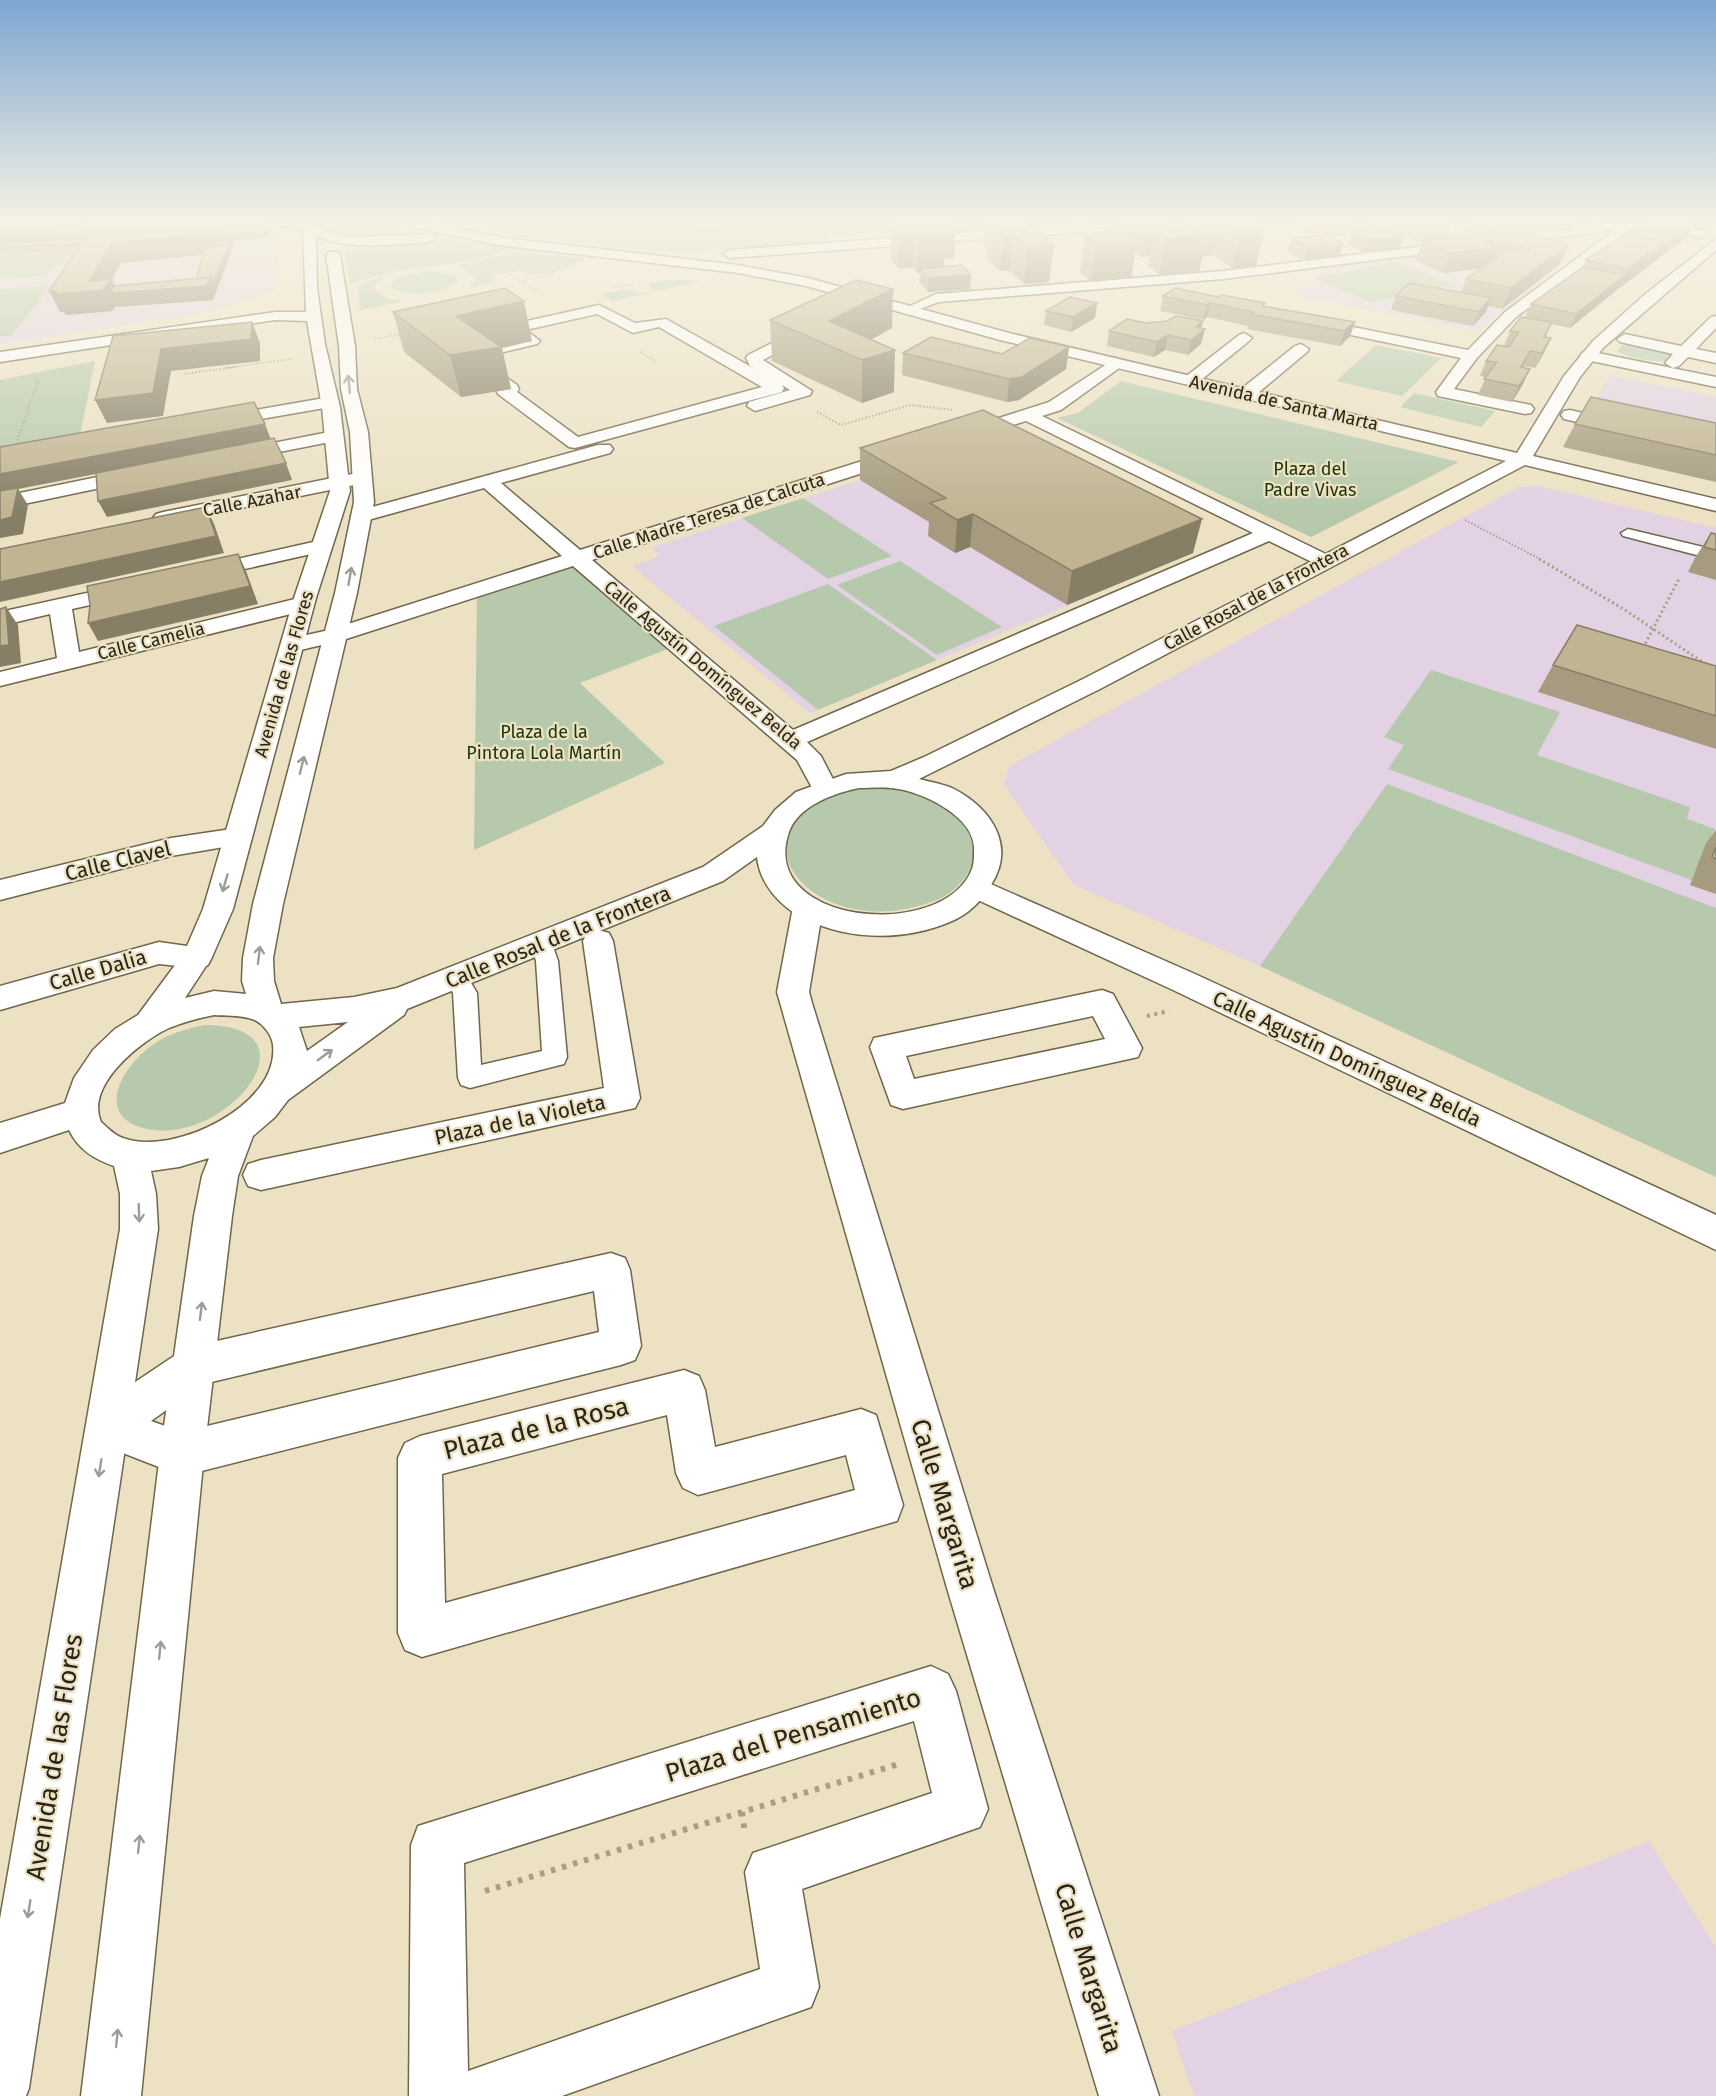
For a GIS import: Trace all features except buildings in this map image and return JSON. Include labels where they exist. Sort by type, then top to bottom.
[{"type":"street","points":[[161,332],[227,318]]},
{"type":"street","points":[[0,357],[262,318]]},
{"type":"street","name":"Avenida de las Flores","points":[[271,1015],[258,981],[258,958],[268,904],[346,593],[364,502],[351,481],[334,436],[330,402],[317,344],[315,318]]},
{"type":"street","name":"Avenida de las Flores","points":[[326,318],[328,330],[345,333]]},
{"type":"street","name":"Avenida de las Flores","points":[[150,1023],[173,994],[196,957],[218,909],[303,604],[322,546],[351,481],[359,432],[349,389],[343,318]]},
{"type":"street","points":[[560,318],[514,328],[532,341],[466,356],[511,389],[504,390],[575,443],[776,388]]},
{"type":"street","points":[[615,318],[633,328],[661,322],[776,388]]},
{"type":"street","name":"Avenida de Santa Marta","points":[[937,318],[1005,337],[1716,505]]},
{"type":"street","points":[[1507,318],[1471,355],[1444,392],[1525,409]]},
{"type":"street","points":[[1521,459],[1588,356],[1626,318]]},
{"type":"street","points":[[361,516],[804,391],[756,363],[754,358],[832,319]]},
{"type":"street","points":[[1295,320],[1471,355]]},
{"type":"street","points":[[1670,366],[1716,320]]},
{"type":"street","points":[[1190,381],[1244,338]]},
{"type":"street","points":[[1625,339],[1716,358]]},
{"type":"street","points":[[1246,394],[1301,349]]},
{"type":"street","points":[[1588,356],[1716,382]]},
{"type":"street","points":[[948,440],[1055,406],[1116,363]]},
{"type":"street","points":[[201,425],[330,402]]},
{"type":"street","points":[[1027,415],[1325,561]]},
{"type":"street","points":[[1570,415],[1638,430]]},
{"type":"street","points":[[209,460],[334,436]]},
{"type":"street","name":"Calle Madre Teresa de Calcuta","points":[[292,645],[335,635],[925,448]]},
{"type":"street","name":"Calle Rosal de la Frontera","points":[[894,780],[991,735],[1521,459]]},
{"type":"street","points":[[0,503],[164,470]]},
{"type":"street","name":"Calle Azahar","points":[[140,523],[351,481]]},
{"type":"street","name":"Calle Agustín Domínguez Belda","points":[[487,481],[791,740],[808,756],[825,789]]},
{"type":"street","points":[[791,740],[1269,534]]},
{"type":"street","points":[[176,579],[322,546]]},
{"type":"street","points":[[0,619],[153,584]]},
{"type":"street","name":"Calle Camelia","points":[[0,679],[303,604]]},
{"type":"street","points":[[60,606],[69,661]]},
{"type":"street","name":"Calle Rosal de la Frontera","points":[[946,794],[952,776],[991,735]]},
{"type":"street","points":[[858,780],[894,780],[921,784],[946,794],[968,808],[984,826],[991,847],[989,868],[977,888],[949,911],[913,923],[893,926],[843,921],[807,908],[787,892],[774,873],[769,853],[774,832],[785,814],[802,800],[825,789],[858,780]]},
{"type":"street","name":"Calle Rosal de la Frontera","points":[[271,1015],[354,1009],[402,999],[713,874],[774,832]]},
{"type":"street","name":"Calle Clavel","points":[[0,891],[171,847],[238,837]]},
{"type":"street","name":"Calle Rosal de la Frontera","points":[[713,874],[774,873]]},
{"type":"street","name":"Calle Agustín Domínguez Belda","points":[[977,888],[1184,982],[1716,1233]]},
{"type":"street","name":"Calle Margarita","points":[[807,908],[793,992],[969,1588],[1129,2096]]},
{"type":"street","name":"Plaza de la Violeta","points":[[261,1175],[624,1098],[598,941]]},
{"type":"street","name":"Calle Dalia","points":[[0,998],[159,953],[196,957]]},
{"type":"street","name":"Calle Rosal de la Frontera","points":[[278,1090],[402,999]]},
{"type":"street","points":[[1102,1002],[1126,1048],[903,1095],[886,1047],[1102,1002]]},
{"type":"street","points":[[214,1003],[243,1004],[271,1015],[288,1037],[290,1062],[278,1090],[261,1110],[239,1127],[204,1146],[165,1156],[130,1155],[111,1150],[95,1140],[86,1127],[82,1112],[84,1093],[93,1073],[108,1054],[150,1023],[182,1009],[214,1003]]},
{"type":"street","points":[[0,1138],[82,1112]]},
{"type":"street","points":[[111,2096],[182,1454],[220,1176],[239,1127]]},
{"type":"street","name":"Avenida de las Flores","points":[[0,2088],[139,1229],[138,1194],[130,1155]]},
{"type":"street","points":[[612,1270],[621,1346],[182,1454],[107,1426],[194,1366],[612,1270]]},
{"type":"street","name":"Plaza de la Rosa","points":[[684,1390],[698,1473],[861,1430],[880,1505],[422,1633],[420,1458],[684,1390]]},
{"type":"street","name":"Plaza del Pensamiento","points":[[438,2096],[436,1845],[931,1691],[962,1809],[772,1872],[791,1987],[477,2096]]},
{"type":"lane","points":[[1628,533],[1716,555]]},
{"type":"lane","points":[[456,977],[465,993],[470,1078],[555,1057],[547,961],[542,944]]},
{"type":"path","points":[[185,374],[293,359]]},
{"type":"path","points":[[14,449],[42,370]]},
{"type":"path","points":[[810,408],[841,425],[910,405],[954,410]]},
{"type":"path","points":[[1457,516],[1522,546],[1654,628],[1716,670]]},
{"type":"path","points":[[1643,648],[1680,577]]},
{"type":"path","points":[[479,1893],[946,1749]]},
{"type":"shaded area","points":[[0,318],[167,318],[0,344]]},
{"type":"shaded area","points":[[1410,318],[1495,318],[1478,331]]},
{"type":"shaded area","points":[[1610,375],[1716,397],[1716,438],[1589,410]]},
{"type":"shaded area","points":[[980,441],[1193,553],[810,713],[632,566],[660,556],[651,548]]},
{"type":"shaded area","points":[[1538,486],[1716,528],[1716,1177],[1260,966],[1074,885],[1004,785],[1009,766],[1519,487]]},
{"type":"shaded area","points":[[1649,1841],[1716,1948],[1716,2096],[1194,2096],[1172,2031]]},
{"type":"green space","points":[[0,318],[26,318],[11,336],[0,336]]},
{"type":"green space","points":[[1625,342],[1672,351],[1665,361],[1640,359],[1617,351]]},
{"type":"green space","points":[[1376,345],[1441,358],[1402,396],[1336,381]]},
{"type":"green space","points":[[95,361],[79,440],[0,454],[0,380]]},
{"type":"green space","name":"Plaza del Padre Vivas","points":[[1121,381],[1459,462],[1311,537],[1057,418],[1078,413]]},
{"type":"green space","points":[[1414,393],[1495,411],[1481,427],[1400,407]]},
{"type":"green space","points":[[803,498],[892,556],[828,579],[742,518]]},
{"type":"green space","name":"Plaza de la Pintora Lola Martín","points":[[578,558],[678,645],[580,683],[665,763],[474,850],[477,590]]},
{"type":"green space","points":[[900,561],[1002,627],[937,655],[837,585]]},
{"type":"green space","points":[[828,584],[937,660],[818,710],[714,626]]},
{"type":"green space","points":[[1431,670],[1560,712],[1537,755],[1690,807],[1687,819],[1715,829],[1697,882],[1388,769],[1404,745],[1384,737]]},
{"type":"green space","points":[[1387,784],[1716,908],[1716,1177],[1260,966]]},
{"type":"green space","points":[[869,787],[898,789],[928,796],[953,810],[963,820],[973,837],[975,855],[968,873],[953,890],[939,899],[892,911],[851,908],[817,895],[795,874],[786,849],[793,824],[820,802]]},
{"type":"green space","points":[[204,1025],[238,1030],[256,1043],[260,1061],[252,1081],[235,1101],[211,1118],[183,1128],[154,1130],[134,1125],[122,1116],[117,1105],[118,1092],[132,1064],[162,1039]]}]
